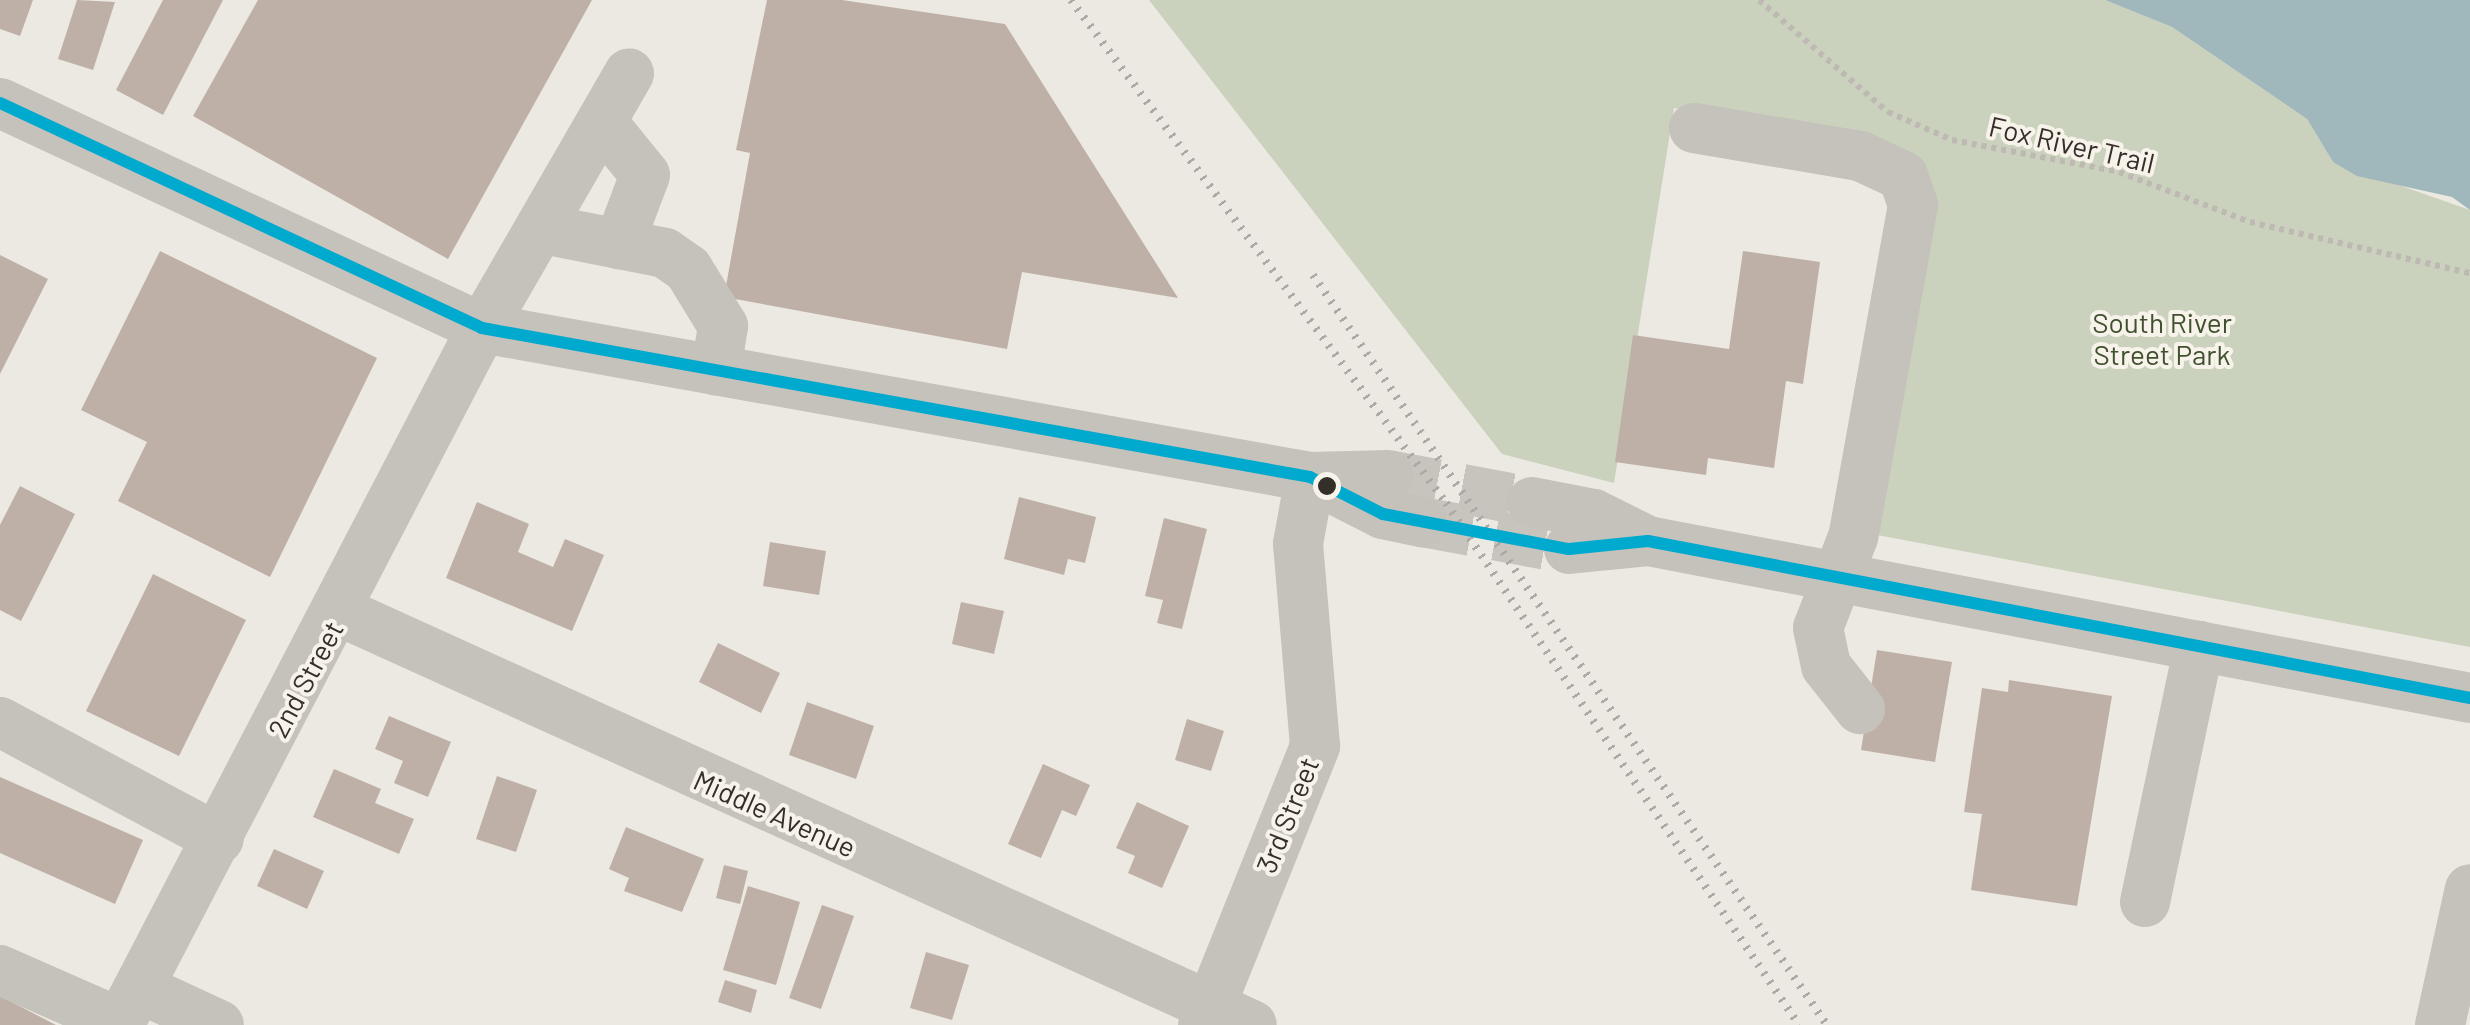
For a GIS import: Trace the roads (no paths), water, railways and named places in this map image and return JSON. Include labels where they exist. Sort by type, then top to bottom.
[{"type":"street","name":"2nd Street","points":[[126,1012],[341,612],[482,328],[543,229],[629,73]]},
{"type":"street","points":[[0,102],[482,328],[1310,477],[1388,475]]},
{"type":"street","points":[[602,122],[645,175],[620,244]]},
{"type":"street","points":[[1694,128],[1860,156],[1903,176],[1913,205],[1853,537],[1836,577],[1818,641],[1860,709]]},
{"type":"street","points":[[543,229],[665,253],[688,269],[722,326],[716,370]]},
{"type":"street","points":[[1310,477],[1383,514],[1422,522]]},
{"type":"street","name":"3rd Street","points":[[1222,1019],[1317,734],[1298,544],[1310,477]]},
{"type":"street","points":[[1532,502],[1594,514],[1648,540],[2470,698]]},
{"type":"street","points":[[1569,549],[1648,540]]},
{"type":"street","name":"Middle Avenue","points":[[341,612],[1222,1019]]},
{"type":"street","points":[[2145,902],[2199,646]]},
{"type":"street","points":[[0,722],[219,839]]},
{"type":"street","points":[[2440,1025],[2470,889]]},
{"type":"street","points":[[0,970],[126,1012],[218,1025]]},
{"type":"water","points":[[2105,0],[2470,0],[2470,210],[2452,197],[2357,176],[2333,162],[2307,119],[2172,27]]},
{"type":"tunnel","points":[[1388,475],[1532,502]]},
{"type":"tunnel","points":[[1422,522],[1569,549]]},
{"type":"railway","points":[[1071,0],[1446,503],[1799,1025]]},
{"type":"railway","points":[[1313,275],[1827,1025]]},
{"type":"park label","name":"South River Street Park","points":[[2162,338]]}]
